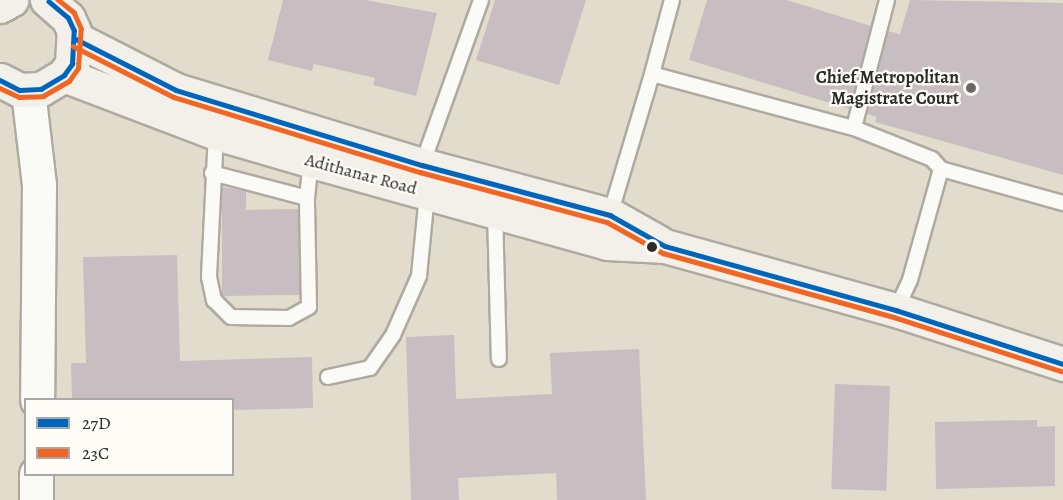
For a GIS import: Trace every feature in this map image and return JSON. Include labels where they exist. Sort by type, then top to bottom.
[{"type":"main road","points":[[0,6],[11,0]]},
{"type":"main road","points":[[47,0],[68,18],[75,35]]},
{"type":"main road","points":[[12,87],[54,84],[64,75],[72,64],[75,35],[90,0]]},
{"type":"main road","name":"Adithanar Road","points":[[75,35],[176,90],[424,178],[495,211],[607,243],[665,246],[896,310],[1063,364]]},
{"type":"main road","name":"Adithanar Road","points":[[64,75],[216,133],[311,161],[424,178],[610,215],[665,246]]},
{"type":"street","points":[[12,87],[39,185],[37,398]]},
{"type":"street","points":[[36,476],[36,500]]},
{"type":"lane","points":[[328,377],[370,368],[393,335],[419,276],[424,178],[481,0]]},
{"type":"lane","points":[[610,215],[672,0]]},
{"type":"lane","points":[[854,128],[887,0]]},
{"type":"lane","points":[[652,74],[854,128],[932,159],[941,169],[1063,203]]},
{"type":"lane","points":[[216,133],[209,277],[214,300],[231,316],[289,318],[309,307],[307,198],[311,161]]},
{"type":"lane","points":[[896,310],[910,280],[941,169]]},
{"type":"lane","points":[[213,172],[307,198]]},
{"type":"lane","points":[[495,211],[499,358]]},
{"type":"building","points":[[283,0],[365,0],[437,13],[416,96],[373,85],[375,78],[314,64],[312,71],[268,60]]},
{"type":"building","points":[[495,0],[586,0],[559,85],[476,60]]},
{"type":"building","points":[[707,0],[787,0],[871,26],[850,109],[689,60]]},
{"type":"building","name":"Chief Metropolitan Magistrate Court","points":[[910,0],[1063,3],[1063,175],[875,122],[877,117],[867,114],[888,31],[900,34]]},
{"type":"building","points":[[222,187],[246,191],[246,210],[298,209],[300,295],[222,296]]},
{"type":"building","points":[[177,255],[180,361],[312,357],[313,408],[234,410],[234,398],[72,398],[71,363],[86,363],[83,257]]},
{"type":"building","points":[[454,335],[456,399],[552,394],[550,353],[639,349],[646,500],[557,500],[556,473],[458,478],[459,500],[411,500],[406,337]]},
{"type":"building","points":[[835,384],[890,386],[886,491],[831,489]]},
{"type":"building","points":[[1037,420],[1037,427],[1055,426],[1055,486],[936,489],[935,422]]},
{"type":"transit line","name":"23C","points":[[0,88],[19,97],[43,96],[69,81],[78,68],[81,29],[74,13],[58,0]]},
{"type":"transit line","name":"27D","points":[[0,80],[20,90],[41,89],[64,75],[72,64],[74,31],[68,18],[49,2]]},
{"type":"transit line","name":"27D","points":[[76,39],[176,90],[422,165],[610,215],[665,246],[896,310],[1063,364]]},
{"type":"transit line","name":"23C","points":[[73,46],[174,97],[420,172],[607,222],[663,253],[894,317],[1061,371]]},
{"type":"place","name":"Chief Metropolitan Magistrate Court","points":[[971,88]]}]
